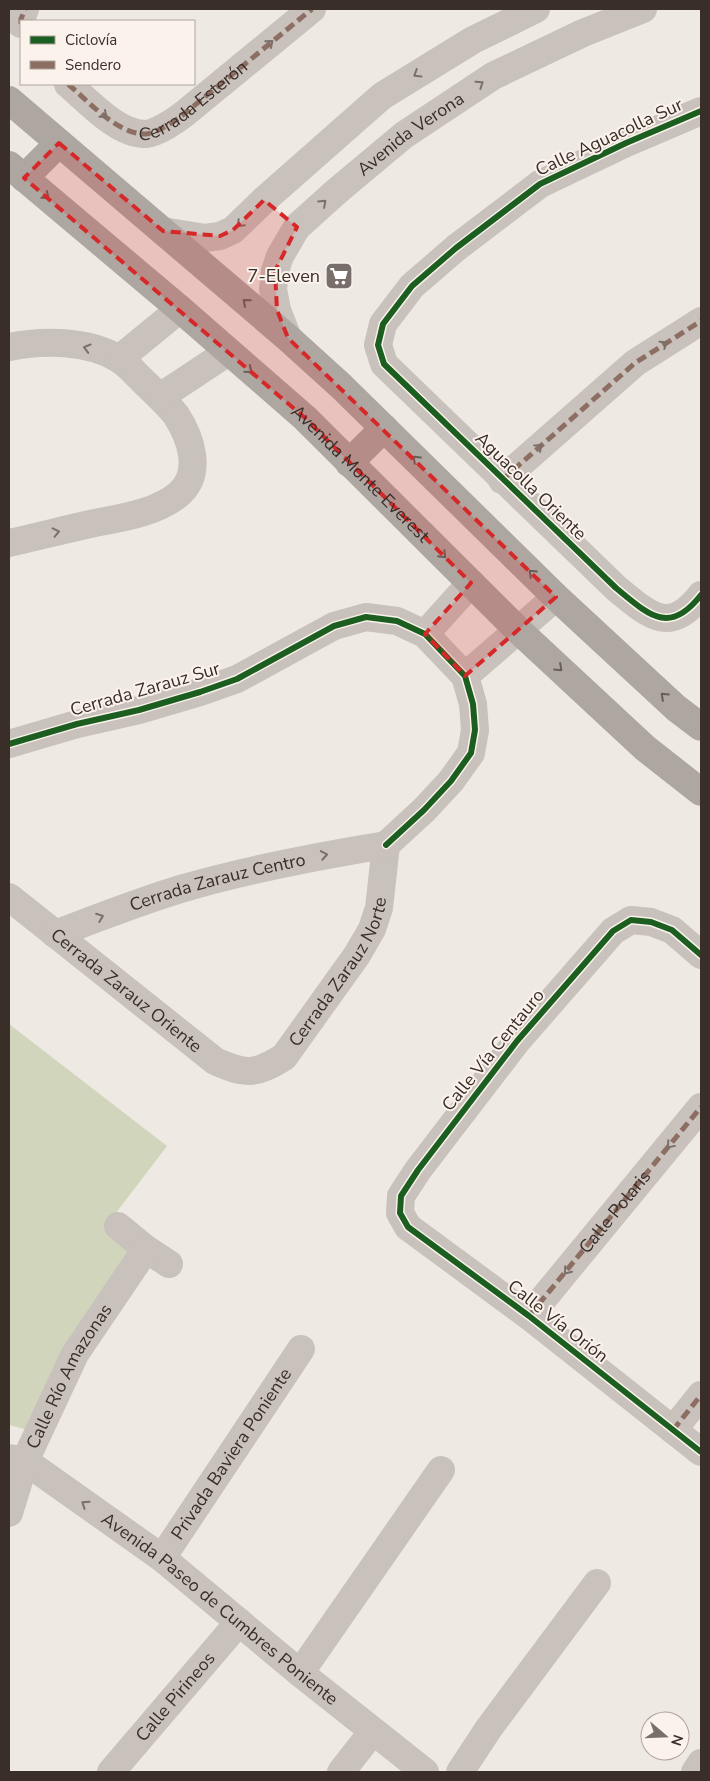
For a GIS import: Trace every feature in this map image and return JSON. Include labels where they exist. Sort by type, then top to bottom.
[{"type":"main road","points":[[9,100],[288,338],[384,428],[556,597],[676,708],[701,727]]},
{"type":"main road","points":[[17,172],[59,142]]},
{"type":"main road","name":"Avenida Monte Everest","points":[[17,172],[180,309],[305,418],[518,630],[645,748],[701,792]]},
{"type":"main road","points":[[349,463],[384,428]]},
{"type":"street","name":"Cerrada Esterón","points":[[69,85],[114,123],[130,131],[147,134],[169,124],[184,114],[312,9]]},
{"type":"street","points":[[163,231],[205,238],[220,236],[233,230],[264,200],[382,96],[473,40],[536,9]]},
{"type":"street","name":"Avenida Verona","points":[[288,338],[277,310],[273,289],[274,271],[280,256],[298,227],[337,190],[404,135],[493,76],[583,33],[643,9]]},
{"type":"street","name":"Calle Aguacolla Sur","points":[[384,364],[378,345],[383,324],[412,286],[456,248],[540,184],[626,143],[701,111]]},
{"type":"street","points":[[264,200],[298,227]]},
{"type":"street","points":[[119,359],[180,309]]},
{"type":"street","points":[[502,480],[635,363],[701,321]]},
{"type":"street","points":[[9,347],[50,342],[77,345],[119,359],[152,389],[180,422],[187,436],[194,460],[190,479],[179,493],[162,505],[131,515],[9,542]]},
{"type":"street","points":[[152,389],[228,352]]},
{"type":"street","name":"Aguacolla Oriente","points":[[384,364],[502,480],[616,588],[646,613],[664,618],[678,616],[690,609],[701,595]]},
{"type":"street","points":[[386,845],[424,810],[451,781],[471,753],[475,730],[472,704],[465,676],[425,634],[471,583]]},
{"type":"street","points":[[465,676],[556,597]]},
{"type":"street","name":"Cerrada Zarauz Sur","points":[[9,744],[77,724],[139,710],[210,689],[238,679],[334,626],[366,617],[397,621],[425,634]]},
{"type":"street","name":"Cerrada Zarauz Centro","points":[[55,934],[119,910],[203,883],[318,856],[386,845]]},
{"type":"street","name":"Cerrada Zarauz Norte","points":[[250,1072],[267,1068],[284,1057],[357,955],[372,929],[379,908],[386,845]]},
{"type":"street","name":"Cerrada Zarauz Oriente","points":[[9,897],[215,1061],[230,1068],[250,1072]]},
{"type":"street","name":"Calle Vía Centauro","points":[[400,1213],[401,1196],[418,1170],[517,1041],[613,931],[631,920],[651,922],[672,930],[701,955]]},
{"type":"street","name":"Calle Polaris","points":[[529,1316],[701,1108]]},
{"type":"street","name":"Calle Vía Orión","points":[[400,1213],[408,1227],[529,1316],[701,1452]]},
{"type":"street","points":[[118,1226],[146,1249],[170,1264]]},
{"type":"street","name":"Calle Río Amazonas","points":[[9,1513],[17,1459],[75,1354],[146,1249]]},
{"type":"street","name":"Privada Baviera Poniente","points":[[162,1558],[300,1349]]},
{"type":"street","points":[[673,1430],[701,1395]]},
{"type":"street","name":"Avenida Paseo de Cumbres Poniente","points":[[17,1459],[162,1558],[300,1673],[425,1772]]},
{"type":"street","points":[[300,1673],[441,1470]]},
{"type":"street","points":[[460,1772],[488,1728],[597,1583]]},
{"type":"street","name":"Calle Pirineos","points":[[111,1772],[239,1622]]},
{"type":"street","points":[[341,1772],[373,1732]]},
{"type":"street","points":[[695,1772],[701,1763]]},
{"type":"highlighted area","points":[[59,143],[163,231],[220,236],[233,230],[264,200],[297,227],[275,271],[277,310],[288,338],[556,597],[465,676],[425,634],[471,583],[305,418],[24,178]]},
{"type":"green space","points":[[9,1024],[167,1146],[106,1226],[140,1254],[28,1430],[9,1425]]},
{"type":"marked path","points":[[21,20],[25,9]]},
{"type":"marked path","points":[[69,85],[114,123],[135,133],[150,133],[166,126],[184,114],[312,9]]},
{"type":"marked path","points":[[502,480],[635,363],[701,321]]},
{"type":"marked path","points":[[529,1316],[701,1107]]},
{"type":"marked path","points":[[673,1430],[701,1395]]},
{"type":"cycle path","points":[[701,111],[626,143],[540,184],[456,248],[412,286],[383,324],[378,345],[384,364],[616,588],[639,606],[649,613],[669,618],[679,615],[690,608],[701,595]]},
{"type":"cycle path","points":[[9,744],[77,724],[139,710],[237,679],[334,626],[366,617],[397,621],[425,634],[465,676],[473,704],[475,730],[471,753],[451,781],[424,810],[386,845]]},
{"type":"cycle path","points":[[701,955],[672,930],[651,922],[631,920],[613,931],[517,1041],[418,1170],[401,1196],[400,1213],[408,1227],[529,1316],[701,1452]]},
{"type":"place","name":"7-Eleven","points":[[339,276]]}]
